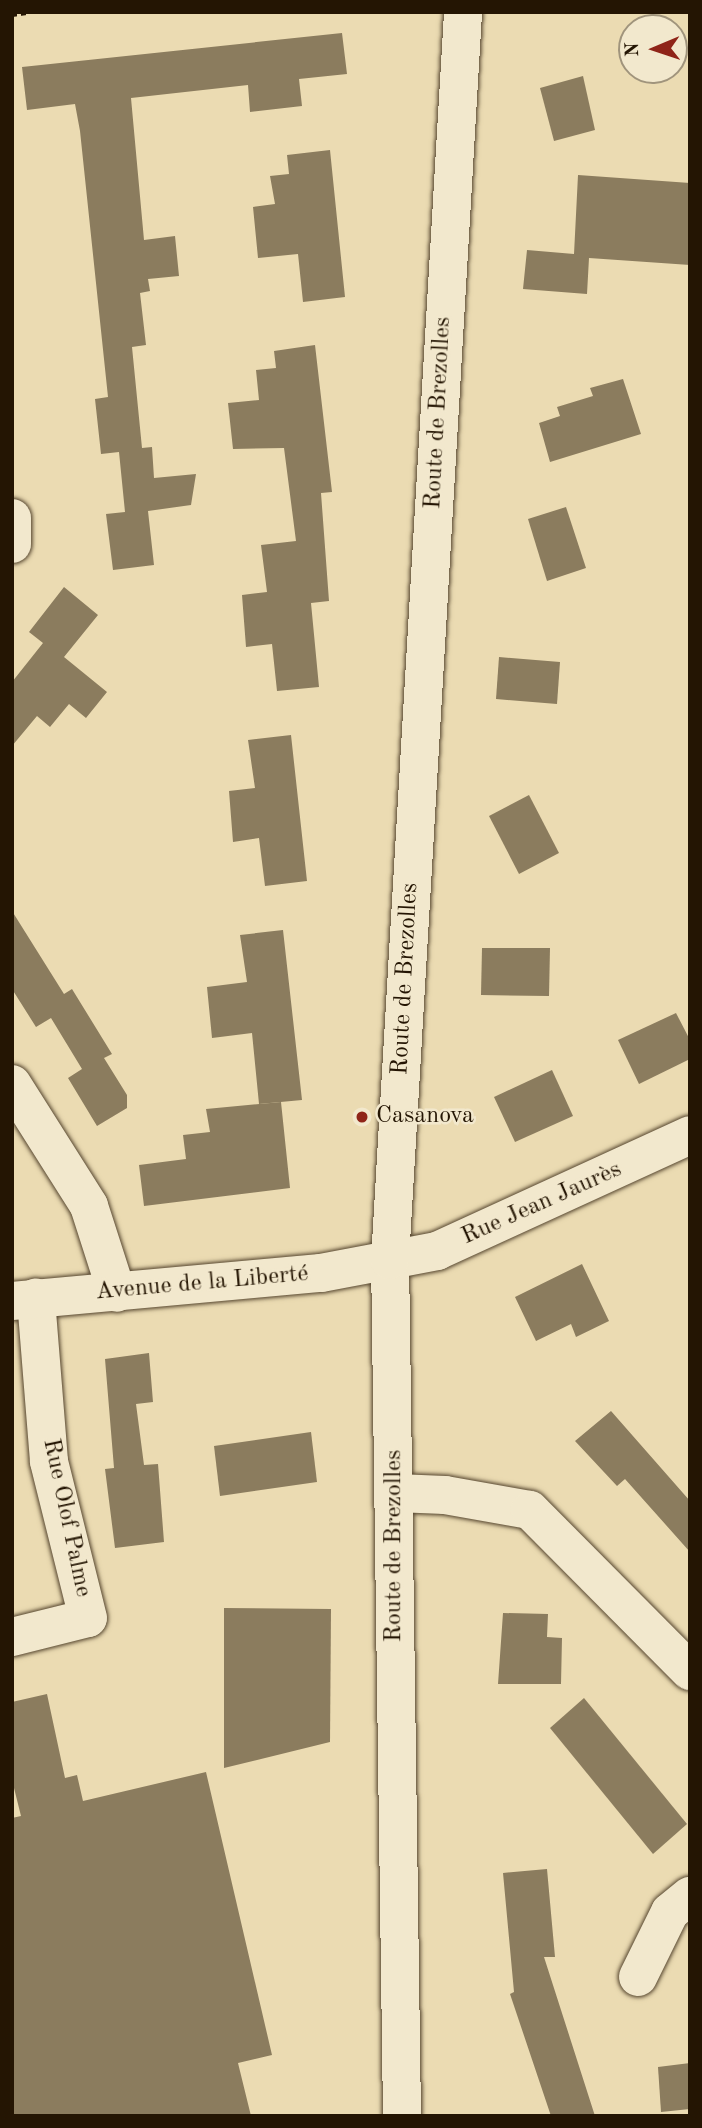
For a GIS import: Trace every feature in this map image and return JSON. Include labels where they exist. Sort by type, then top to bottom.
[{"type":"main road","name":"Route de Brezolles","points":[[402,2116],[396,1493],[390,1260],[463,12]]},
{"type":"main road","points":[[12,518],[12,544]]},
{"type":"main road","points":[[12,1084],[89,1206],[117,1293]]},
{"type":"main road","name":"Rue Jean Jaurès","points":[[390,1260],[437,1251],[690,1135]]},
{"type":"main road","name":"Avenue de la Liberté","points":[[24,1299],[117,1293],[321,1273],[390,1260]]},
{"type":"main road","name":"Rue Olof Palme","points":[[12,1637],[88,1618],[49,1461],[24,1299]]},
{"type":"main road","points":[[396,1493],[445,1495],[530,1510],[685,1657]]},
{"type":"main road","points":[[638,1977],[670,1912],[690,1896]]},
{"type":"path","points":[[12,14],[27,12]]},
{"type":"building","points":[[342,33],[347,74],[299,79],[302,106],[250,112],[248,85],[131,98],[144,240],[175,236],[179,276],[148,279],[150,291],[140,293],[146,345],[132,347],[142,448],[152,447],[154,478],[196,474],[191,505],[148,511],[154,565],[113,570],[106,514],[125,512],[119,452],[101,454],[95,399],[108,397],[80,131],[75,104],[27,110],[22,67]]},
{"type":"building","points":[[583,76],[595,130],[554,141],[540,88]]},
{"type":"building","points":[[330,150],[345,297],[303,302],[298,254],[258,258],[253,207],[275,204],[270,176],[289,174],[287,155]]},
{"type":"building","points":[[578,175],[690,183],[690,265],[589,258],[587,294],[523,289],[527,250],[574,254]]},
{"type":"building","points":[[315,345],[332,492],[321,493],[329,601],[311,603],[319,687],[277,691],[272,644],[246,647],[242,595],[267,592],[261,545],[296,541],[284,448],[233,449],[228,403],[259,400],[256,370],[276,368],[274,351]]},
{"type":"building","points":[[623,379],[641,434],[550,462],[539,423],[560,416],[557,407],[593,396],[590,388]]},
{"type":"building","points":[[566,507],[586,568],[547,581],[528,519]]},
{"type":"building","points":[[64,587],[98,615],[64,657],[107,692],[86,718],[69,704],[50,727],[37,716],[12,746],[12,682],[43,643],[29,632]]},
{"type":"building","points":[[499,657],[560,662],[557,704],[496,699]]},
{"type":"building","points":[[291,735],[307,881],[265,886],[259,838],[233,842],[229,791],[255,788],[248,740]]},
{"type":"building","points":[[529,795],[559,853],[519,874],[489,816]]},
{"type":"building","points":[[12,911],[64,994],[72,989],[112,1054],[104,1058],[127,1095],[127,1108],[97,1126],[68,1078],[82,1069],[51,1018],[36,1027],[12,989]]},
{"type":"building","points":[[283,930],[302,1100],[259,1104],[252,1033],[212,1038],[207,987],[247,982],[240,935]]},
{"type":"building","points":[[482,948],[550,948],[549,996],[481,995]]},
{"type":"building","points":[[676,1013],[690,1040],[690,1059],[639,1084],[618,1040]]},
{"type":"building","points":[[552,1070],[573,1116],[515,1142],[494,1097]]},
{"type":"building","points":[[281,1102],[290,1188],[144,1206],[139,1165],[186,1159],[183,1135],[210,1132],[206,1109]]},
{"type":"building","points":[[582,1264],[609,1321],[576,1337],[571,1324],[536,1341],[515,1297]]},
{"type":"building","points":[[149,1353],[153,1402],[136,1404],[144,1465],[158,1464],[164,1542],[115,1548],[105,1469],[114,1468],[105,1359]]},
{"type":"building","points":[[611,1411],[690,1501],[690,1552],[625,1479],[617,1486],[575,1441]]},
{"type":"building","points":[[311,1432],[317,1482],[220,1496],[214,1446]]},
{"type":"building","points":[[224,1608],[331,1609],[330,1742],[224,1768]]},
{"type":"building","points":[[503,1613],[548,1614],[547,1637],[562,1638],[561,1684],[498,1684]]},
{"type":"building","points":[[47,1694],[65,1778],[77,1775],[83,1801],[206,1772],[272,2055],[238,2063],[251,2116],[12,2116],[12,1818],[21,1816],[12,1780],[12,1702]]},
{"type":"building","points":[[584,1698],[687,1824],[653,1854],[550,1728]]},
{"type":"building","points":[[547,1869],[555,1957],[544,1957],[595,2116],[551,2116],[510,1994],[514,1992],[503,1873]]},
{"type":"building","points":[[690,2063],[690,2109],[661,2112],[658,2067]]},
{"type":"place","name":"Casanova","points":[[362,1117]]}]
